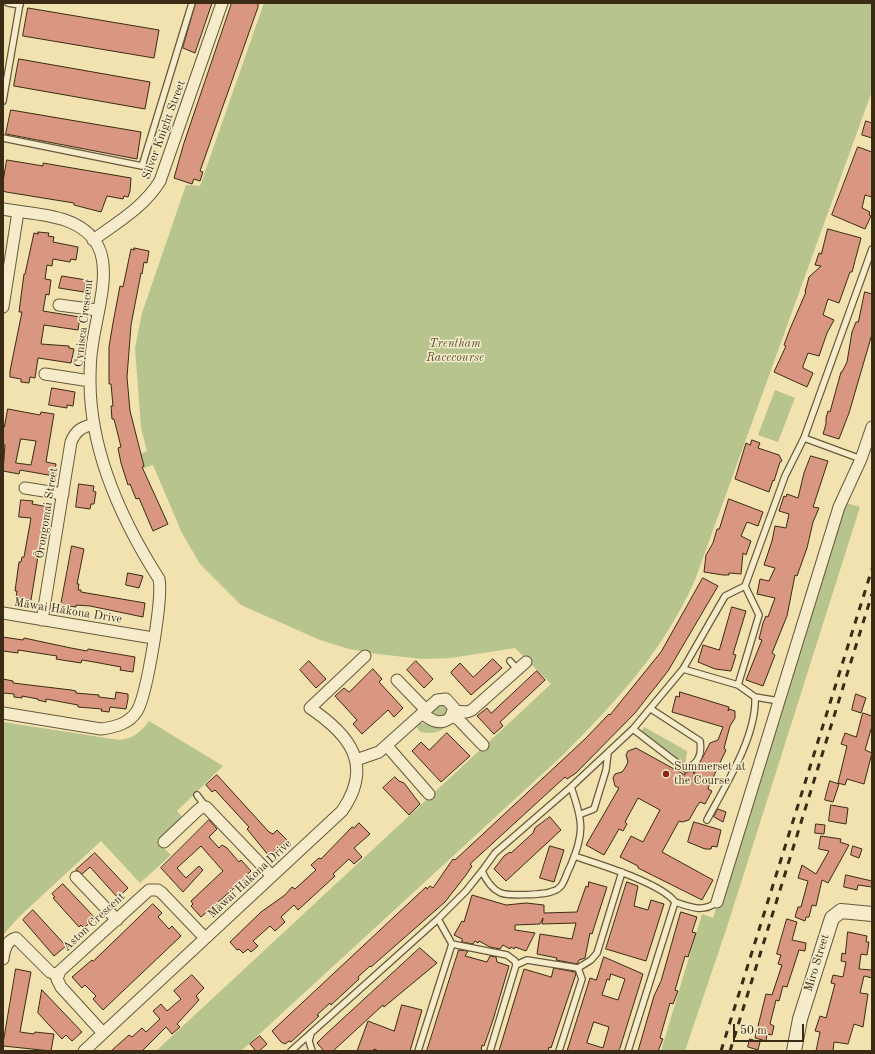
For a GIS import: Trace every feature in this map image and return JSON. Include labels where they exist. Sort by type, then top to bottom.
[{"type":"street","name":"Silver Knight Street","points":[[93,240],[149,198],[160,181],[222,3]]},
{"type":"street","name":"Cynisca Crescent","points":[[3,209],[65,219],[79,226],[93,240],[100,253],[103,271],[92,348],[90,381],[94,424],[99,447],[122,515],[140,548],[160,579],[160,594],[144,697],[137,711],[129,721],[116,727],[101,729],[3,713]]},
{"type":"street","points":[[3,307],[18,212]]},
{"type":"street","points":[[59,304],[97,310]]},
{"type":"street","points":[[45,374],[90,381]]},
{"type":"street","name":"Ōrongomai Street","points":[[42,620],[74,436],[81,428],[94,424]]},
{"type":"street","points":[[717,902],[839,507],[861,459],[872,427]]},
{"type":"street","points":[[25,488],[63,494]]},
{"type":"street","name":"Māwai Hākona Drive","points":[[3,613],[153,638]]},
{"type":"street","name":"Māwai Hākona Drive","points":[[84,1051],[342,811],[356,786],[356,760],[342,734],[310,708],[365,656]]},
{"type":"street","points":[[397,680],[424,712],[437,722],[447,721],[453,713],[472,710],[517,664]]},
{"type":"street","points":[[356,760],[374,755],[437,700],[444,699],[451,702],[453,713],[483,745]]},
{"type":"street","points":[[386,746],[429,794]]},
{"type":"street","points":[[164,842],[198,810],[202,807],[206,807],[272,876]]},
{"type":"street","points":[[76,877],[116,920]]},
{"type":"street","name":"Aston Crescent","points":[[57,975],[149,890],[158,890],[205,938]]},
{"type":"street","name":"Miro Street","points":[[794,1051],[800,1019],[832,918],[841,911],[872,914]]},
{"type":"street","points":[[3,959],[4,950],[8,943],[16,938],[50,972],[57,975],[57,980],[61,987],[103,1033]]},
{"type":"lane","points":[[3,102],[20,4],[8,3]]},
{"type":"lane","points":[[3,138],[142,166],[192,3]]},
{"type":"lane","points":[[291,1051],[438,919],[466,891],[495,853],[571,787],[633,729],[683,669],[725,596],[745,586],[785,476],[804,438],[872,249]]},
{"type":"lane","points":[[804,438],[861,459]]},
{"type":"lane","points":[[738,685],[758,615],[745,586]]},
{"type":"lane","points":[[683,669],[738,685],[755,697],[780,701]]},
{"type":"lane","points":[[707,820],[739,758],[750,730],[756,709],[755,697]]},
{"type":"lane","points":[[633,729],[686,770],[695,765],[702,752],[700,741],[651,709]]},
{"type":"lane","points":[[581,814],[594,809],[606,770],[608,752]]},
{"type":"lane","points":[[482,870],[486,881],[502,894],[553,892],[561,886],[574,856],[581,834],[581,814],[571,787]]},
{"type":"lane","points":[[197,795],[206,807]]},
{"type":"lane","points":[[574,856],[633,876],[670,897],[675,902],[700,909],[712,906],[717,902]]},
{"type":"lane","points":[[516,965],[527,960],[578,968],[591,960],[596,953],[622,872]]},
{"type":"lane","points":[[628,1051],[675,902]]},
{"type":"lane","points":[[418,1051],[452,944],[438,919]]},
{"type":"lane","points":[[452,944],[507,955],[515,961],[516,965],[490,1051]]},
{"type":"lane","points":[[559,1051],[582,979],[578,968]]},
{"type":"lane","points":[[312,1033],[309,1042],[312,1051]]},
{"type":"green space","name":"Trentham Racecourse","points":[[264,3],[872,3],[872,91],[695,580],[682,606],[654,652],[621,694],[564,754],[241,1051],[156,1051],[551,684],[515,648],[451,658],[422,659],[378,654],[349,649],[320,640],[241,605],[200,564],[182,533],[153,465],[142,469],[137,455],[147,451],[141,428],[135,348],[142,313],[186,185],[200,186]]},
{"type":"green space","points":[[775,390],[795,398],[778,442],[758,435]]},
{"type":"green space","points":[[846,503],[860,507],[727,927],[685,1051],[661,1051],[702,914],[713,918]]},
{"type":"green space","points":[[440,703],[449,707],[447,713],[442,718],[433,715],[432,712]]},
{"type":"green space","points":[[149,721],[223,766],[177,811],[183,818],[158,842],[171,855],[140,883],[101,841],[20,916],[3,935],[3,722],[119,740],[136,734]]},
{"type":"green space","points":[[419,723],[438,727],[449,724],[439,731],[429,733],[420,732],[416,726]]},
{"type":"green space","points":[[644,727],[687,751],[685,765],[641,732]]},
{"type":"building","points":[[196,3],[212,3],[195,53],[183,48]]},
{"type":"building","points":[[232,3],[258,3],[258,7],[200,171],[203,172],[200,181],[194,179],[192,184],[174,178],[184,143]]},
{"type":"building","points":[[28,8],[159,30],[154,58],[23,36]]},
{"type":"building","points":[[19,59],[150,82],[145,109],[14,86]]},
{"type":"building","points":[[11,110],[141,132],[137,159],[6,134]]},
{"type":"building","points":[[866,121],[872,123],[872,138],[862,135]]},
{"type":"building","points":[[858,147],[872,152],[872,197],[865,195],[862,208],[870,212],[869,215],[871,216],[865,229],[832,215]]},
{"type":"building","points":[[7,160],[43,166],[43,163],[131,178],[130,191],[128,197],[124,196],[123,199],[107,196],[101,212],[74,205],[74,203],[6,192],[3,191],[3,182]]},
{"type":"building","points":[[828,229],[861,238],[852,272],[850,272],[839,303],[828,299],[823,315],[834,320],[827,333],[819,356],[808,353],[803,366],[803,368],[813,373],[807,387],[774,372],[786,346],[784,345],[806,292],[809,277],[821,266],[815,265],[819,253],[821,254]]},
{"type":"building","points":[[38,232],[49,233],[48,236],[54,237],[53,242],[78,247],[76,260],[71,259],[70,262],[53,259],[52,266],[47,265],[45,279],[51,280],[49,295],[46,294],[43,311],[80,317],[78,330],[44,325],[41,344],[69,346],[69,348],[74,349],[71,363],[38,358],[35,378],[30,377],[29,383],[21,382],[21,379],[10,377],[10,371],[22,312],[19,312],[24,274],[34,233],[38,234]]},
{"type":"building","points":[[134,248],[149,251],[147,263],[144,262],[142,274],[141,273],[131,325],[127,377],[130,411],[144,466],[142,467],[168,524],[153,531],[139,498],[136,499],[130,484],[128,485],[121,463],[118,448],[121,447],[114,419],[112,419],[111,406],[113,406],[111,384],[109,384],[109,347],[113,323],[120,286],[123,287],[131,249],[134,250]]},
{"type":"building","points":[[62,276],[86,280],[84,292],[59,288]]},
{"type":"building","points":[[865,292],[872,294],[872,334],[849,413],[839,439],[823,434],[828,411],[830,412],[841,372],[847,362],[852,332],[856,322],[858,322]]},
{"type":"building","points":[[52,388],[75,392],[73,406],[67,405],[67,408],[49,405]]},
{"type":"building","points":[[8,409],[40,415],[41,412],[54,414],[46,462],[56,464],[54,476],[20,470],[19,474],[3,471],[5,445],[3,444],[4,427]],"holes":[[[21,439],[36,441],[31,465],[16,463]]]},
{"type":"building","points":[[752,440],[760,443],[758,448],[779,455],[782,461],[780,462],[769,492],[735,479],[746,443],[750,445]]},
{"type":"building","points":[[811,456],[828,461],[813,507],[819,508],[813,522],[807,548],[797,576],[795,575],[787,616],[772,653],[775,655],[763,686],[746,680],[762,640],[759,639],[763,623],[766,616],[768,617],[775,598],[757,594],[760,579],[769,581],[775,568],[764,565],[775,526],[786,528],[789,514],[779,511],[784,496],[786,497],[787,494],[798,498],[804,473]]},
{"type":"building","points":[[79,484],[94,486],[93,491],[96,492],[94,504],[91,504],[90,509],[76,507]]},
{"type":"building","points":[[729,499],[763,512],[758,526],[747,522],[741,536],[751,541],[746,555],[743,553],[741,574],[729,573],[729,575],[723,575],[704,572],[706,555],[713,543],[717,529],[719,529]]},
{"type":"building","points":[[21,500],[33,501],[32,504],[49,507],[47,520],[44,519],[31,600],[16,597],[17,591],[15,591],[19,562],[21,562],[22,557],[24,557],[31,518],[19,517]]},
{"type":"building","points":[[72,546],[84,549],[77,584],[79,584],[78,590],[81,590],[81,592],[145,603],[143,617],[90,606],[76,605],[76,607],[61,605]]},
{"type":"building","points":[[128,573],[143,576],[139,588],[126,585]]},
{"type":"building","points":[[703,578],[718,586],[668,671],[635,713],[576,773],[567,779],[565,777],[470,864],[472,866],[445,902],[371,967],[370,966],[358,977],[359,979],[331,1005],[330,1003],[317,1015],[319,1016],[291,1042],[289,1041],[285,1044],[281,1042],[272,1031],[426,887],[427,889],[430,886],[433,888],[453,859],[455,860],[585,739],[609,714],[610,715],[661,652]]},
{"type":"building","points":[[732,607],[746,611],[733,654],[736,655],[731,671],[715,669],[698,662],[703,645],[719,650]]},
{"type":"building","points":[[3,637],[23,640],[24,638],[87,651],[88,649],[135,657],[133,672],[120,670],[121,667],[82,660],[81,663],[56,659],[57,656],[18,650],[18,653],[3,651]]},
{"type":"building","points":[[493,659],[502,668],[471,695],[451,673],[460,663],[473,677]]},
{"type":"building","points":[[309,661],[326,679],[316,688],[300,670]]},
{"type":"building","points":[[416,661],[433,679],[424,688],[407,670]]},
{"type":"building","points":[[373,669],[382,679],[379,682],[403,708],[394,717],[388,710],[362,734],[353,724],[357,720],[335,696],[344,688],[349,692]]},
{"type":"building","points":[[537,671],[545,680],[500,722],[503,726],[494,734],[477,716],[487,708],[491,713]]},
{"type":"building","points":[[3,679],[13,681],[13,683],[71,690],[76,691],[76,693],[99,695],[99,697],[115,699],[116,692],[128,694],[126,709],[110,707],[109,712],[101,711],[102,709],[78,707],[78,705],[46,699],[46,702],[22,696],[22,698],[14,697],[14,694],[3,693]]},
{"type":"building","name":"Summerset at the Course","points":[[680,692],[729,707],[728,711],[729,709],[735,711],[735,718],[730,726],[724,748],[726,750],[708,789],[712,791],[705,804],[700,802],[689,820],[682,822],[679,821],[662,852],[713,880],[702,900],[638,868],[638,866],[620,857],[631,836],[643,842],[660,810],[638,798],[625,822],[627,824],[623,831],[619,829],[604,855],[586,845],[619,788],[615,786],[613,778],[615,774],[622,772],[625,768],[628,762],[626,755],[628,751],[636,748],[685,775],[685,773],[693,770],[694,774],[710,743],[718,740],[723,727],[672,712],[676,696],[679,697]]},
{"type":"building","points":[[856,694],[866,698],[861,713],[852,710]]},
{"type":"building","points":[[863,713],[872,716],[872,726],[865,750],[872,753],[864,784],[847,779],[845,785],[838,783],[847,746],[841,744],[845,733],[856,737]]},
{"type":"building","points":[[447,733],[470,756],[441,782],[412,751],[421,742],[429,750]]},
{"type":"building","points":[[217,775],[269,832],[273,834],[277,830],[287,840],[269,856],[247,829],[249,827],[215,790],[212,792],[206,785]]},
{"type":"building","points":[[395,777],[404,783],[420,804],[409,815],[383,788]]},
{"type":"building","points":[[830,781],[839,784],[833,802],[825,800]]},
{"type":"building","points":[[831,805],[848,808],[846,824],[829,821]]},
{"type":"building","points":[[718,809],[726,812],[723,822],[714,817]]},
{"type":"building","points":[[550,817],[561,830],[506,881],[494,869],[504,856],[510,852],[511,853],[533,833],[535,828]]},
{"type":"building","points":[[209,820],[217,829],[209,837],[219,848],[222,845],[227,848],[239,862],[241,860],[251,871],[240,881],[241,882],[201,917],[191,906],[193,904],[191,901],[223,871],[201,846],[177,868],[186,878],[199,866],[203,870],[183,892],[161,868]]},
{"type":"building","points":[[694,822],[721,830],[717,847],[712,846],[711,849],[705,849],[688,842]]},
{"type":"building","points":[[359,823],[370,834],[354,848],[362,857],[354,864],[349,859],[333,874],[335,876],[298,910],[294,905],[281,917],[285,922],[275,931],[270,926],[253,941],[258,946],[251,952],[248,949],[243,953],[239,949],[237,950],[230,942],[261,912],[285,895],[292,887],[295,889],[316,870],[311,865],[319,858],[321,859],[352,827],[354,828]]},
{"type":"building","points":[[816,824],[825,825],[824,834],[815,833]]},
{"type":"building","points":[[821,836],[841,839],[840,842],[849,845],[828,883],[822,880],[816,906],[812,905],[809,917],[806,917],[805,921],[795,917],[798,907],[801,907],[808,881],[798,878],[802,865],[816,874],[829,851],[819,849]]},
{"type":"building","points":[[550,846],[564,850],[554,882],[540,878]]},
{"type":"building","points":[[853,846],[862,849],[859,858],[851,855]]},
{"type":"building","points":[[95,853],[128,888],[118,898],[90,867],[82,874],[76,870]]},
{"type":"building","points":[[846,875],[872,881],[872,887],[858,885],[857,890],[844,887]]},
{"type":"building","points":[[589,882],[607,887],[592,934],[590,933],[585,958],[579,960],[577,964],[556,960],[557,958],[537,954],[540,934],[572,939],[576,923],[542,924],[543,918],[540,924],[515,925],[515,930],[535,933],[526,951],[515,947],[514,949],[511,947],[510,949],[503,945],[500,949],[490,947],[479,941],[478,943],[475,941],[473,944],[462,942],[462,939],[454,935],[462,921],[464,922],[472,895],[506,905],[526,903],[544,905],[544,913],[577,912],[586,886],[588,887]]},
{"type":"building","points":[[627,882],[638,886],[634,906],[648,910],[651,900],[664,904],[646,961],[606,949]]},
{"type":"building","points":[[63,884],[95,918],[84,928],[81,925],[79,927],[53,898],[55,897],[52,894]]},
{"type":"building","points":[[153,904],[162,913],[158,917],[169,929],[172,926],[181,936],[103,1010],[93,999],[96,996],[85,985],[82,988],[72,977],[92,960],[93,961]]},
{"type":"building","points":[[33,910],[66,946],[54,956],[23,920]]},
{"type":"building","points":[[681,912],[697,917],[692,932],[696,933],[688,957],[685,956],[675,990],[678,991],[673,1004],[670,1003],[660,1038],[663,1039],[658,1051],[638,1051],[654,996],[661,981]]},
{"type":"building","points":[[787,919],[797,922],[792,940],[806,943],[805,951],[799,950],[787,987],[783,986],[779,1001],[776,1000],[770,1024],[774,1026],[772,1035],[767,1034],[766,1041],[755,1038],[766,994],[772,995],[782,965],[778,964],[781,955],[777,954]]},
{"type":"building","points":[[848,932],[867,936],[866,942],[869,942],[867,955],[861,954],[859,969],[872,970],[872,978],[864,976],[860,993],[868,994],[863,1027],[854,1024],[848,1044],[834,1042],[833,1051],[816,1051],[820,1032],[815,1031],[820,1016],[826,1018],[835,984],[831,983],[833,975],[843,977],[846,962],[841,961],[842,953],[845,954]]},
{"type":"building","points":[[420,948],[437,963],[384,1007],[383,1005],[333,1051],[324,1051],[317,1043]]},
{"type":"building","points":[[459,950],[468,951],[465,956],[487,962],[490,956],[496,957],[497,962],[509,966],[493,1020],[484,1046],[482,1045],[481,1051],[427,1051]]},
{"type":"building","points":[[604,957],[643,974],[620,1048],[618,1051],[567,1051],[590,978],[596,980]],"holes":[[[611,974],[625,979],[618,1000],[602,995],[607,979],[609,980]],[[594,1022],[609,1027],[603,1048],[587,1043]]]},
{"type":"building","points":[[554,968],[575,972],[576,974],[551,1048],[549,1047],[548,1051],[499,1051],[524,969],[551,977]]},
{"type":"building","points":[[16,969],[31,972],[20,1032],[54,1034],[51,1051],[3,1046]]},
{"type":"building","points":[[192,975],[204,988],[196,996],[199,1000],[177,1024],[180,1027],[172,1034],[166,1027],[142,1051],[111,1051],[129,1035],[132,1037],[142,1028],[146,1032],[160,1019],[153,1011],[161,1004],[167,1011],[181,999],[174,991]]},
{"type":"building","points":[[42,990],[82,1032],[72,1041],[66,1035],[62,1039],[38,1013]]},
{"type":"building","points":[[402,1005],[422,1010],[410,1051],[379,1051],[374,1049],[373,1051],[357,1051],[368,1021],[394,1031]]},
{"type":"building","points":[[260,1036],[267,1044],[259,1051],[256,1051],[250,1044]]},
{"type":"building","points":[[750,1039],[760,1042],[758,1050],[748,1047]]},
{"type":"railway","points":[[721,1051],[872,569]]},
{"type":"railway","points":[[730,1051],[872,594]]},
{"type":"place","name":"Summerset at the Course","points":[[666,774]]}]
